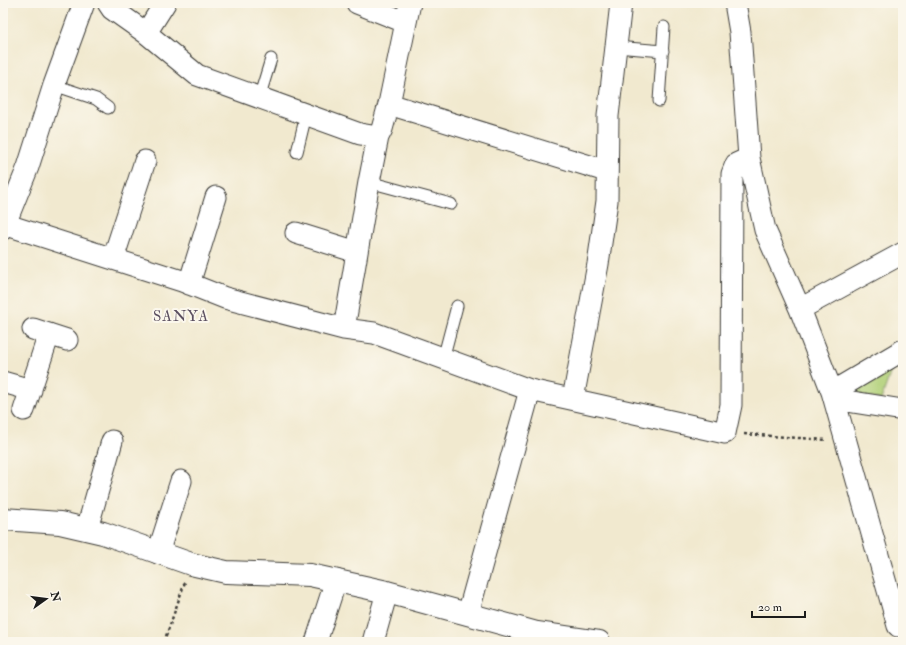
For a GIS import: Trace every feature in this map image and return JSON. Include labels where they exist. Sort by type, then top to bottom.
[{"type":"street","points":[[84,3],[54,86],[28,167],[4,227],[113,259],[189,284],[225,298],[344,329],[374,333],[530,390],[726,433],[731,405],[732,174],[736,164],[749,158]]},
{"type":"street","points":[[108,3],[112,9],[146,33],[197,76],[360,134],[378,137]]},
{"type":"street","points":[[146,33],[164,3]]},
{"type":"street","points":[[344,329],[378,137],[382,130],[389,104],[408,12],[357,3]]},
{"type":"street","points":[[573,399],[600,256],[607,201],[606,171],[608,116],[621,3]]},
{"type":"street","points":[[735,3],[740,32],[749,158],[765,230],[800,309],[833,396],[899,629]]},
{"type":"street","points":[[389,104],[606,171]]},
{"type":"street","points":[[113,259],[146,162]]},
{"type":"street","points":[[189,284],[216,197]]},
{"type":"street","points":[[296,233],[357,252]]},
{"type":"street","points":[[800,309],[903,253]]},
{"type":"street","points":[[24,410],[50,335]]},
{"type":"street","points":[[833,396],[903,350]]},
{"type":"street","points":[[3,382],[31,390]]},
{"type":"street","points":[[468,614],[530,390]]},
{"type":"street","points":[[833,396],[903,410]]},
{"type":"street","points":[[87,529],[112,441]]},
{"type":"street","points":[[158,553],[181,481]]},
{"type":"street","points":[[3,519],[60,523],[87,529],[103,533],[191,564],[226,572],[310,575],[336,580],[387,592],[537,633],[593,642]]},
{"type":"street","points":[[316,642],[336,580]]},
{"type":"street","points":[[373,642],[387,592]]},
{"type":"lane","points":[[659,101],[664,27]]},
{"type":"lane","points":[[616,47],[662,51]]},
{"type":"lane","points":[[259,98],[271,59]]},
{"type":"lane","points":[[54,86],[96,98],[108,108]]},
{"type":"lane","points":[[297,152],[306,115]]},
{"type":"lane","points":[[369,182],[451,204]]},
{"type":"lane","points":[[443,359],[457,306]]},
{"type":"path","points":[[726,433],[846,441]]},
{"type":"path","points":[[164,642],[191,564]]},
{"type":"green space","points":[[884,369],[891,371],[881,400],[854,394],[852,388]]},
{"type":"district","name":"SANYA","points":[[181,316]]}]
